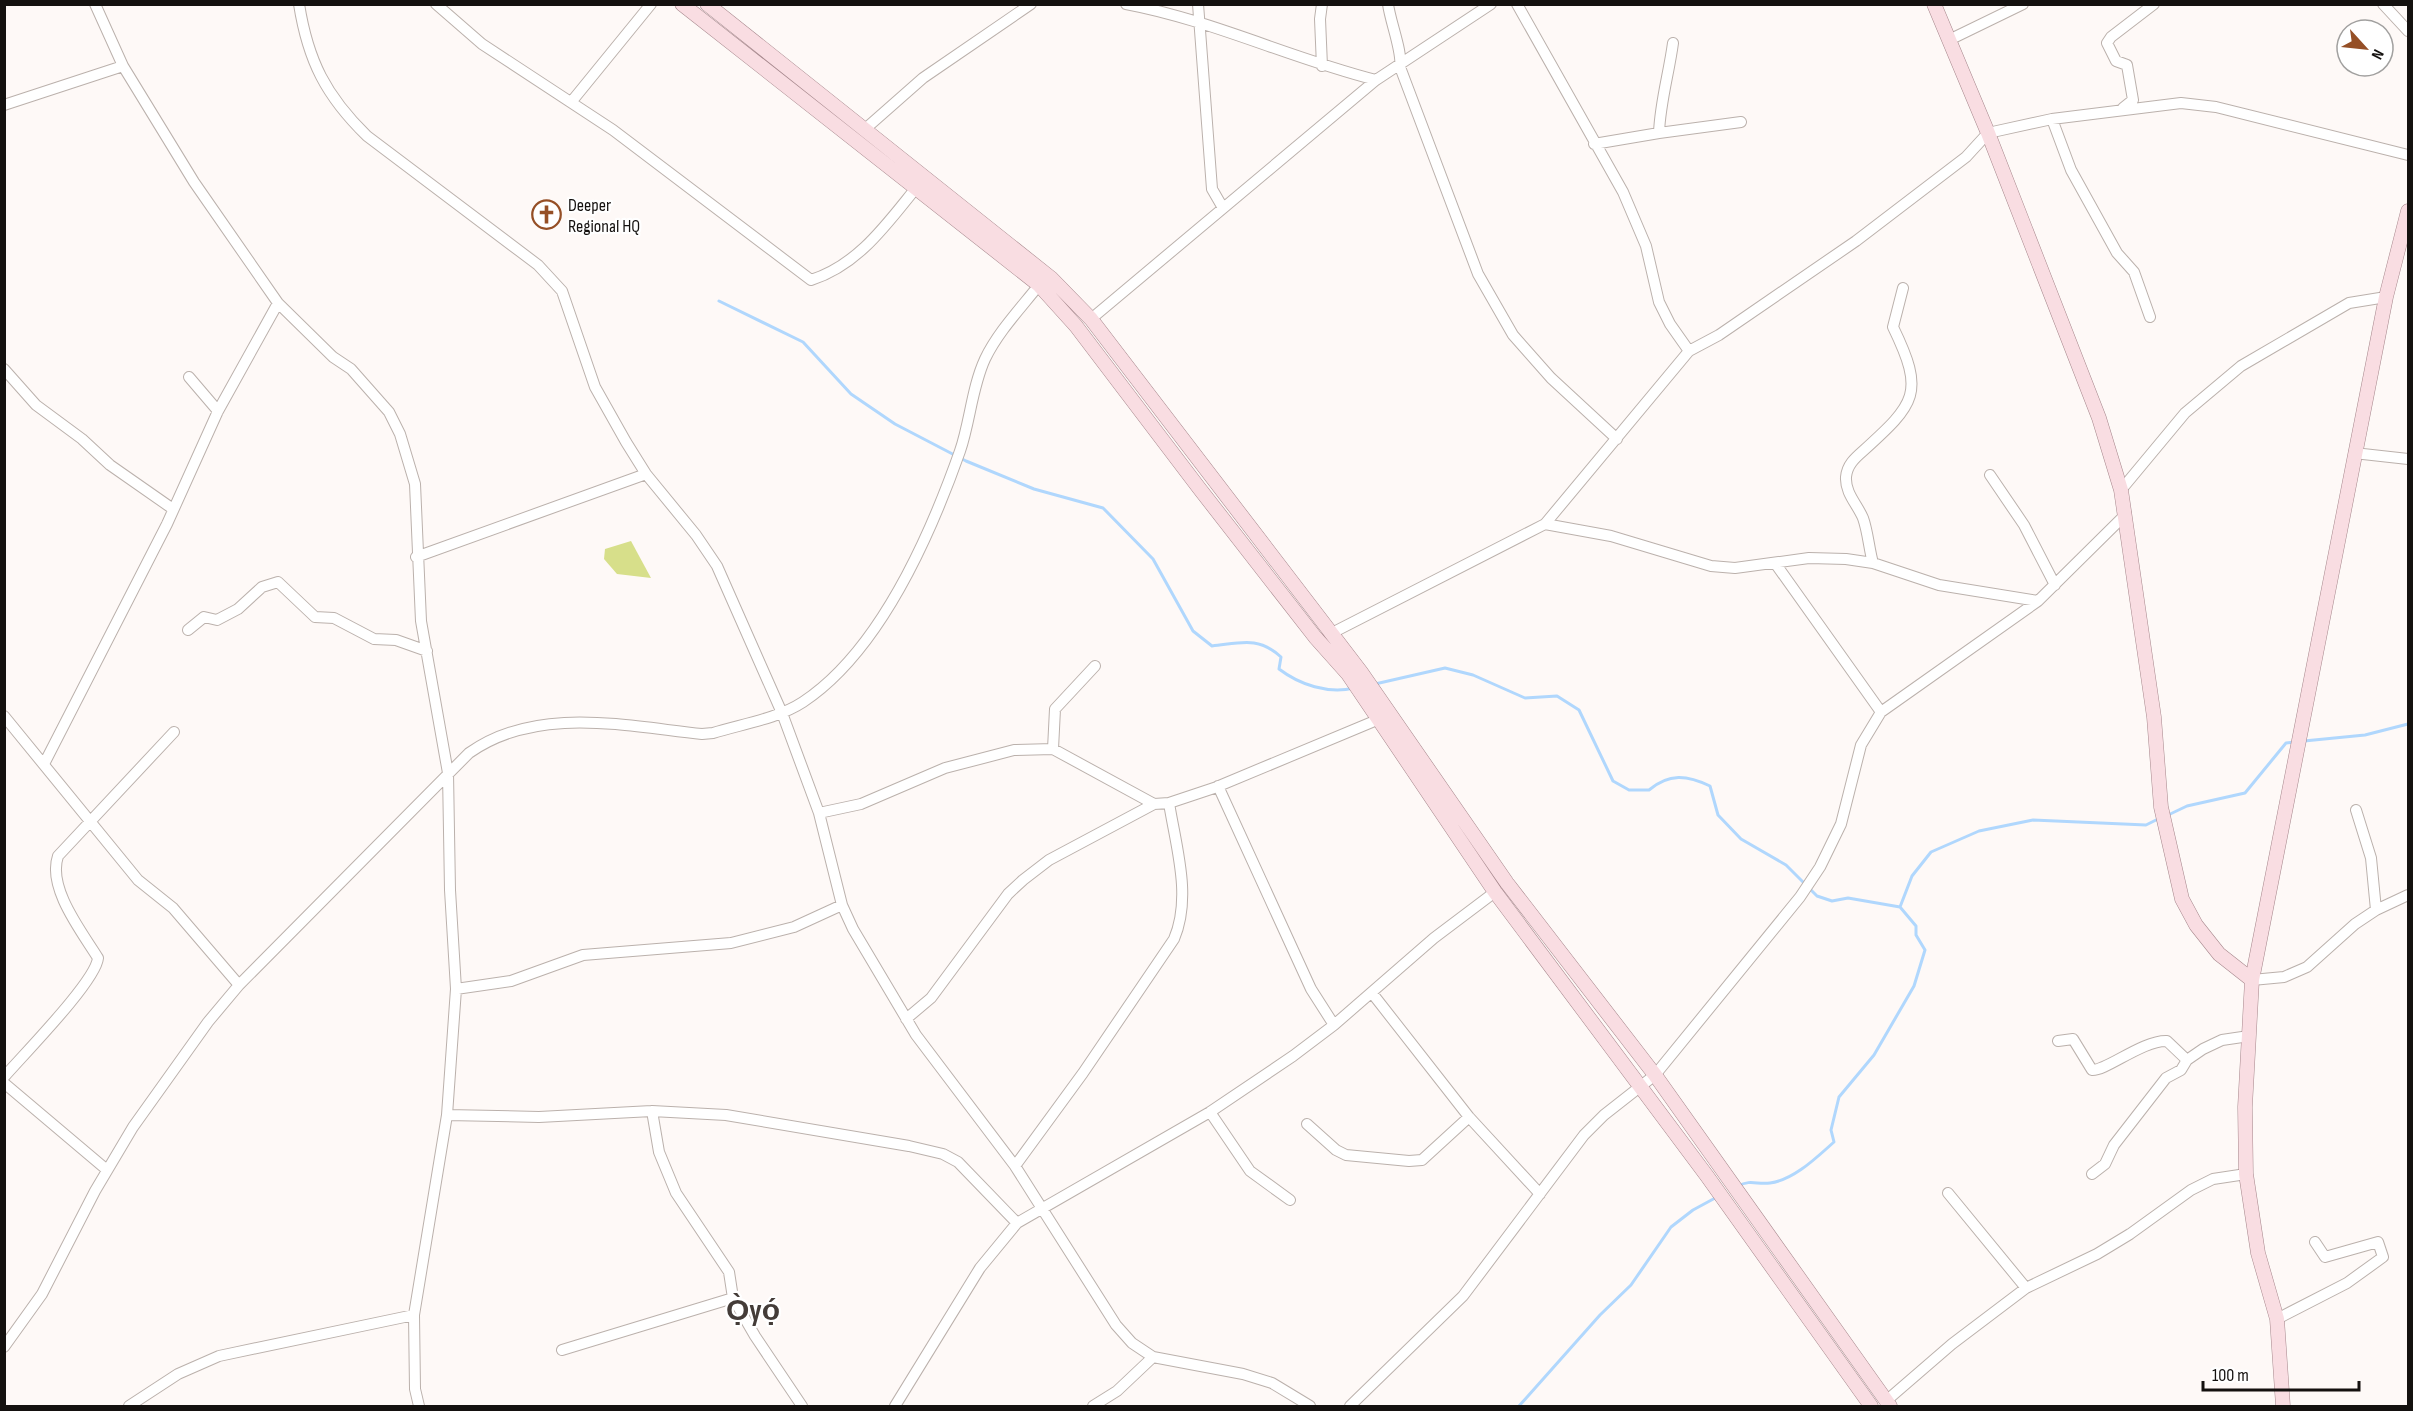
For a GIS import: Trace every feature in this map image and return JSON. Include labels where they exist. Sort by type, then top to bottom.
[{"type":"main road","points":[[682,4],[1038,285],[1076,326],[1315,637],[1354,673]]},
{"type":"main road","points":[[707,4],[1051,279],[1091,319],[1330,634],[1495,892],[1707,1176],[1871,1407]]},
{"type":"main road","points":[[1934,4],[1988,133],[2099,418],[2121,489],[2154,717],[2161,807],[2166,839],[2182,899],[2196,925],[2219,954],[2252,980]]},
{"type":"main road","points":[[778,82],[788,69]]},
{"type":"main road","points":[[2283,1407],[2277,1320],[2259,1253],[2246,1174],[2245,1107],[2252,980],[2385,297],[2409,211]]},
{"type":"main road","points":[[1199,488],[1211,479]]},
{"type":"main road","points":[[1372,701],[1377,720],[1414,763],[1655,1075],[1888,1404]]},
{"type":"street","points":[[95,4],[123,66],[194,182],[278,303],[333,357],[351,369],[389,412],[400,434],[415,484],[416,557],[427,651],[448,773],[450,890],[456,989],[447,1115],[414,1315],[415,1389],[419,1407]]},
{"type":"street","points":[[298,4],[305,43],[315,67],[351,121],[367,136],[538,265],[562,291],[595,387],[646,474],[717,566],[782,713],[819,813],[842,905],[853,929],[906,1019],[1015,1166],[1116,1325],[1132,1342],[1153,1357],[1243,1374],[1272,1383],[1310,1407]]},
{"type":"street","points":[[436,4],[483,44],[572,101],[714,205],[811,280],[857,255],[873,242],[916,188]]},
{"type":"street","points":[[572,101],[651,4]]},
{"type":"street","points":[[864,130],[923,78],[1031,4]]},
{"type":"street","points":[[1126,4],[1200,22],[1322,66],[1376,80]]},
{"type":"street","points":[[1198,4],[1212,189],[1223,208]]},
{"type":"street","points":[[1312,4],[1320,19]]},
{"type":"street","points":[[1322,4],[1320,19],[1322,66]]},
{"type":"street","points":[[1388,4],[1401,60],[1400,67],[1478,274],[1513,335],[1551,378],[1617,439]]},
{"type":"street","points":[[1091,319],[1376,80],[1400,67],[1491,4]]},
{"type":"street","points":[[1517,4],[1531,25],[1594,144],[1623,192],[1646,246],[1659,302],[1670,324],[1689,351]]},
{"type":"street","points":[[1949,40],[2023,4]]},
{"type":"street","points":[[2123,109],[2133,100],[2127,64],[2116,61],[2107,43],[2111,37],[2154,4]]},
{"type":"street","points":[[2383,4],[2409,31]]},
{"type":"street","points":[[1659,133],[1660,112],[1666,93],[1673,44]]},
{"type":"street","points":[[4,105],[123,66]]},
{"type":"street","points":[[1330,634],[1545,524],[1689,351],[1719,335],[1856,241],[1966,157],[1988,133],[2052,119],[2181,103],[2216,107],[2409,155]]},
{"type":"street","points":[[2052,119],[2071,170],[2117,253],[2134,272],[2150,317]]},
{"type":"street","points":[[1594,144],[1742,122]]},
{"type":"street","points":[[4,1347],[42,1294],[107,1170],[133,1127],[208,1022],[239,986],[448,773],[490,739],[525,728],[558,723],[591,723],[702,734],[782,713],[802,702],[840,673],[876,629],[922,543],[960,450],[984,362],[1001,332],[1038,285]]},
{"type":"street","points":[[1873,563],[1863,518],[1846,488],[1846,474],[1852,461],[1899,419],[1906,406],[1912,383],[1910,362],[1893,327],[1903,288]]},
{"type":"street","points":[[2121,489],[2185,413],[2241,366],[2349,303],[2385,297]]},
{"type":"street","points":[[44,764],[173,508],[218,411],[278,303]]},
{"type":"street","points":[[4,369],[36,405],[82,439],[110,465],[173,508]]},
{"type":"street","points":[[189,377],[218,411]]},
{"type":"street","points":[[2355,453],[2409,459]]},
{"type":"street","points":[[416,557],[646,474]]},
{"type":"street","points":[[1990,475],[2024,525],[2055,585]]},
{"type":"street","points":[[1350,1407],[1463,1296],[1584,1135],[1604,1115],[1655,1075],[1800,897],[1820,867],[1841,824],[1861,744],[1881,712],[2038,601],[2126,514]]},
{"type":"street","points":[[1545,524],[1611,536],[1711,566],[1735,568],[1809,558],[1846,558],[1873,563],[1939,585],[2038,601]]},
{"type":"street","points":[[1774,563],[1881,712]]},
{"type":"street","points":[[188,630],[204,617],[218,620],[238,609],[262,587],[278,582],[315,617],[334,618],[374,639],[396,640],[427,651]]},
{"type":"street","points":[[1053,749],[1054,709],[1095,666]]},
{"type":"street","points":[[4,716],[138,880],[173,908],[239,986]]},
{"type":"street","points":[[906,1019],[931,998],[1008,894],[1049,860],[1154,804],[1169,803],[1218,786],[1377,720]]},
{"type":"street","points":[[4,1077],[80,990],[98,964],[98,958],[75,923],[54,868],[64,848],[174,732]]},
{"type":"street","points":[[819,813],[861,804],[945,768],[1014,750],[1053,749],[1154,804]]},
{"type":"street","points":[[1218,786],[1311,989],[1334,1025]]},
{"type":"street","points":[[1015,1166],[1083,1073],[1177,932],[1183,913],[1183,894],[1169,803]]},
{"type":"street","points":[[2356,810],[2370,858],[2376,910]]},
{"type":"street","points":[[895,1407],[968,1286],[1017,1224],[1210,1112],[1334,1025],[1434,938],[1495,892]]},
{"type":"street","points":[[2252,980],[2284,977],[2307,967],[2355,924],[2376,910],[2409,895]]},
{"type":"street","points":[[456,989],[511,981],[583,955],[731,943],[794,927],[842,905]]},
{"type":"street","points":[[1372,993],[1469,1117],[1540,1194]]},
{"type":"street","points":[[2092,1174],[2105,1164],[2114,1145],[2166,1078],[2181,1070],[2187,1060],[2203,1049],[2222,1040],[2249,1036]]},
{"type":"street","points":[[2058,1041],[2073,1039],[2092,1070],[2097,1070],[2120,1057],[2159,1041],[2167,1041],[2187,1060]]},
{"type":"street","points":[[4,1083],[107,1170]]},
{"type":"street","points":[[447,1115],[539,1117],[652,1111],[726,1114],[909,1146],[943,1154],[970,1171],[1017,1224]]},
{"type":"street","points":[[652,1111],[659,1152],[676,1193],[729,1272],[733,1298],[802,1407]]},
{"type":"street","points":[[1210,1112],[1250,1172],[1290,1200]]},
{"type":"street","points":[[1307,1124],[1336,1150],[1346,1155],[1409,1161],[1422,1160],[1469,1117]]},
{"type":"street","points":[[1888,1404],[1952,1344],[2026,1288],[2105,1249],[2191,1190],[2212,1179],[2246,1174]]},
{"type":"street","points":[[1948,1193],[2026,1288]]},
{"type":"street","points":[[2277,1320],[2347,1283],[2383,1257],[2378,1242],[2325,1257],[2315,1242]]},
{"type":"street","points":[[562,1350],[733,1298]]},
{"type":"street","points":[[129,1407],[178,1374],[219,1356],[414,1315]]},
{"type":"street","points":[[1093,1407],[1117,1391],[1153,1357]]},
{"type":"green space","points":[[631,541],[651,578],[617,574],[604,559],[605,549]]},
{"type":"waterway","points":[[719,301],[803,342],[851,394],[895,424],[966,461],[1034,489],[1103,508],[1153,559],[1193,631],[1212,646],[1249,642],[1265,646],[1281,657],[1279,669],[1296,680],[1324,689],[1354,688]]},
{"type":"waterway","points":[[1375,684],[1445,668],[1473,675],[1525,698],[1557,696],[1579,710],[1613,781],[1629,790],[1649,790],[1656,784],[1678,777],[1710,786],[1718,815],[1741,839],[1786,865],[1805,884]]},
{"type":"waterway","points":[[2304,741],[2365,735],[2408,724]]},
{"type":"waterway","points":[[2166,816],[2187,806],[2245,793],[2286,743],[2295,742]]},
{"type":"waterway","points":[[1738,1186],[1750,1183],[1770,1183],[1788,1177],[1805,1167],[1834,1142],[1831,1130],[1839,1097],[1874,1055],[1914,986],[1925,950],[1916,935],[1916,926],[1900,907],[1912,876],[1931,852],[1979,831],[2033,820],[2146,825],[2160,818]]},
{"type":"waterway","points":[[1810,889],[1817,896],[1832,901],[1848,898],[1900,907]]},
{"type":"waterway","points":[[1519,1406],[1600,1315],[1631,1285],[1671,1227],[1693,1210],[1717,1197]]},
{"type":"place","name":"Deeper Regional HQ","points":[[547,215]]},
{"type":"district","name":"Ọ̀yọ́","points":[[753,1310]]}]
